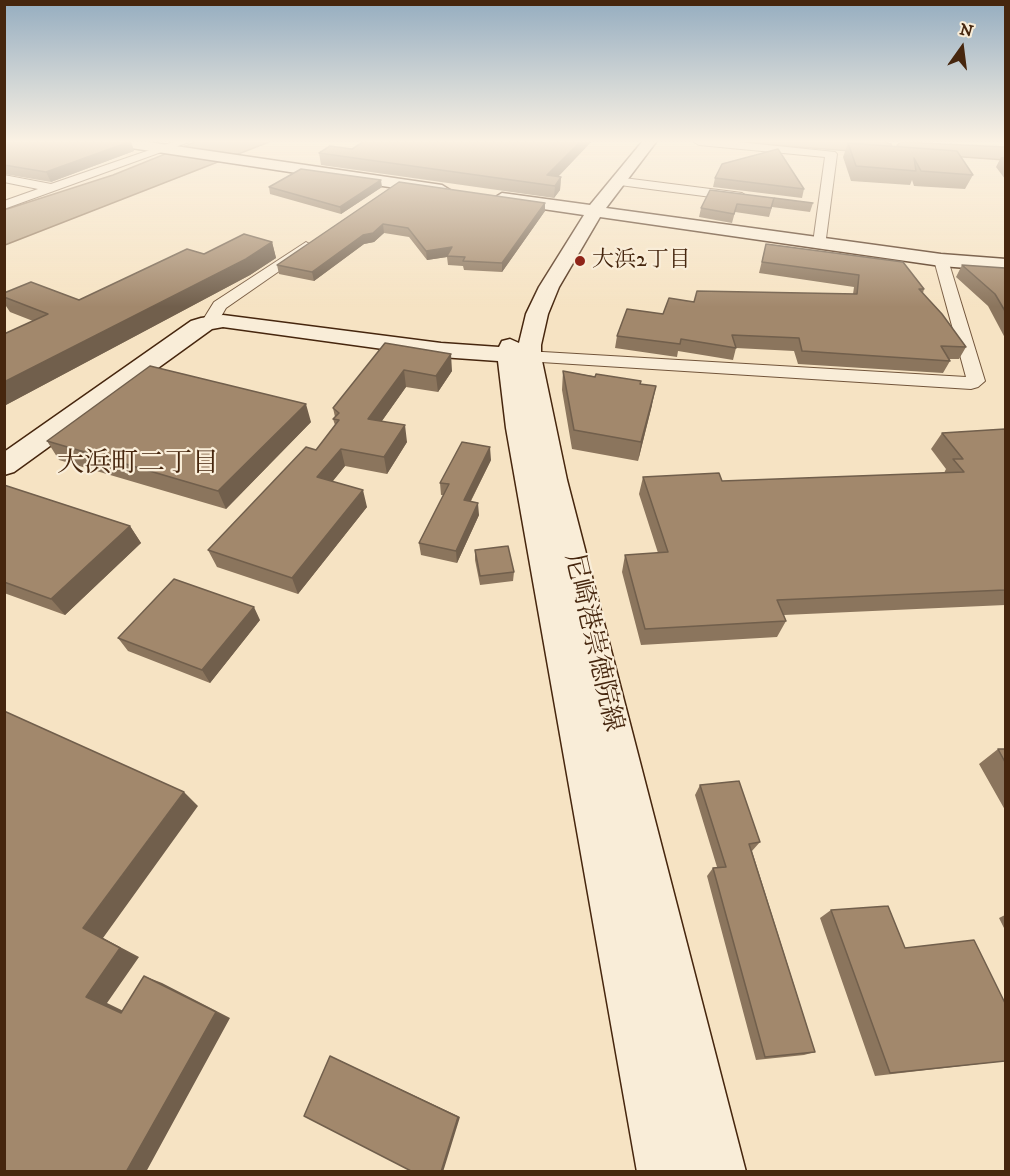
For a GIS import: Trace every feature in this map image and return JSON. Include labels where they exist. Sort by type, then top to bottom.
[{"type":"main road","points":[[493,197],[941,260],[1005,266]]},
{"type":"main road","name":"尼崎港崇徳院線","points":[[596,197],[524,299],[517,339],[519,428],[666,1172]]},
{"type":"main road","name":"尼崎港崇徳院線","points":[[517,339],[537,314],[586,211],[600,197]]},
{"type":"main road","points":[[4,466],[199,326],[209,322],[223,321],[441,350],[517,339]]},
{"type":"main road","name":"尼崎港崇徳院線","points":[[517,339],[553,480],[717,1172]]},
{"type":"street","points":[[4,205],[27,197]]},
{"type":"street","points":[[739,197],[755,199]]},
{"type":"street","points":[[820,197],[817,207],[820,243]]},
{"type":"street","points":[[209,322],[220,305],[322,236]]},
{"type":"street","points":[[517,339],[970,383],[976,381],[941,260]]},
{"type":"shaded area","points":[[45,197],[128,197],[5,245],[4,210]]},
{"type":"building","points":[[304,197],[355,197],[340,207]]},
{"type":"building","points":[[377,197],[502,197],[545,203],[502,263],[463,261],[465,257],[447,256],[452,247],[426,251],[408,228],[383,224],[373,233],[363,235],[312,272],[277,265]]},
{"type":"building","points":[[707,197],[774,198],[771,208],[737,204],[734,214],[701,208]]},
{"type":"building","points":[[244,234],[272,242],[246,259],[4,382],[4,334],[48,314],[4,297],[4,293],[31,282],[79,300],[187,249],[204,254]]},
{"type":"building","points":[[766,244],[903,262],[924,289],[919,289],[942,314],[966,347],[941,346],[950,361],[802,351],[799,338],[732,335],[736,348],[681,339],[680,344],[617,336],[627,309],[663,314],[669,298],[694,302],[697,291],[857,294],[859,275],[762,262]]},
{"type":"building","points":[[962,265],[1005,268],[1005,311],[995,294]]},
{"type":"building","points":[[385,343],[451,354],[436,376],[404,370],[368,419],[405,425],[384,457],[341,449],[317,477],[363,490],[292,578],[208,550],[306,447],[316,450],[339,420],[333,419],[339,413],[333,408]]},
{"type":"building","points":[[150,366],[306,404],[218,491],[47,441]]},
{"type":"building","points":[[563,371],[595,377],[596,374],[641,381],[640,384],[656,386],[641,442],[574,430]]},
{"type":"building","points":[[1005,429],[1005,590],[777,600],[786,621],[645,629],[625,555],[668,552],[643,477],[719,473],[722,481],[964,472],[953,459],[963,459],[942,433]]},
{"type":"building","points":[[462,442],[490,447],[464,500],[478,503],[456,551],[419,543],[449,484],[440,483]]},
{"type":"building","points":[[4,485],[130,526],[51,599],[4,582]]},
{"type":"building","points":[[508,546],[514,572],[480,576],[475,550]]},
{"type":"building","points":[[174,579],[254,607],[202,670],[118,638]]},
{"type":"building","points":[[4,711],[184,792],[83,928],[120,948],[86,997],[121,1013],[144,976],[216,1012],[126,1172],[4,1172]]},
{"type":"building","points":[[998,749],[1005,749],[1005,762]]},
{"type":"building","points":[[739,781],[760,842],[749,844],[815,1052],[765,1057],[713,868],[726,867],[700,785]]},
{"type":"building","points":[[888,906],[905,948],[974,940],[1005,1003],[1005,1061],[890,1073],[831,910]]},
{"type":"building","points":[[330,1056],[458,1117],[441,1172],[413,1172],[304,1116]]},
{"type":"place","name":"大浜2丁目","points":[[580,261]]},
{"type":"district","name":"大浜町二丁目","points":[[138,465]]}]
